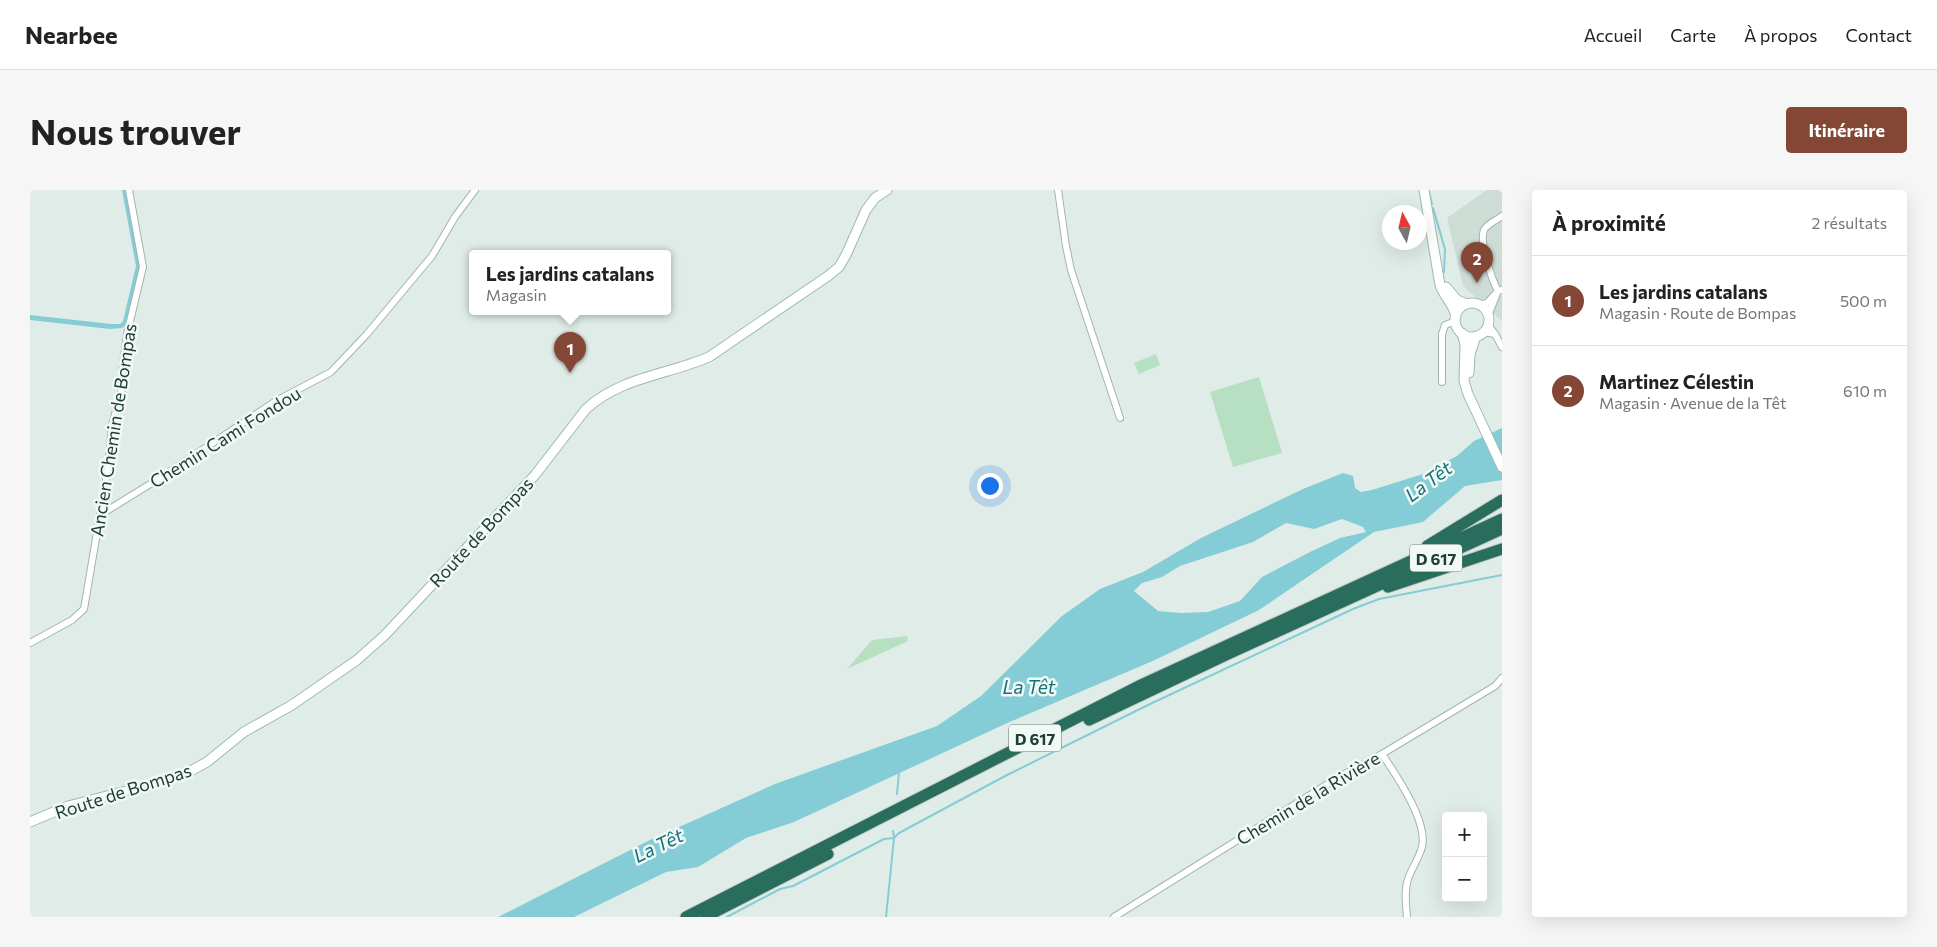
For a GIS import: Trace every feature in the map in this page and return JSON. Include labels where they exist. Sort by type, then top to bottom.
[{"type":"highway","points":[[1389,571],[1502,500]]},
{"type":"highway","name":"D 617","points":[[686,917],[1141,685],[1502,519]]},
{"type":"highway","name":"D 617","points":[[705,917],[1122,704],[1502,529]]},
{"type":"highway","points":[[1371,589],[1392,586],[1502,549]]},
{"type":"main road","name":"Route de Bompas","points":[[30,822],[68,806],[153,784],[187,772],[207,762],[244,732],[292,705],[357,660],[384,635],[535,475],[594,401],[635,380],[692,364],[709,357],[828,276],[838,267],[846,255],[866,210],[875,198],[887,190]]},
{"type":"main road","points":[[1424,190],[1442,293],[1453,305],[1459,330],[1465,344],[1464,381],[1468,394],[1502,466]]},
{"type":"main road","points":[[1438,271],[1450,294],[1457,300],[1480,306],[1484,327],[1470,354],[1469,374],[1471,390],[1479,414]]},
{"type":"main road","points":[[1456,319],[1462,307],[1467,304]]},
{"type":"main road","points":[[1462,334],[1471,337],[1484,327]]},
{"type":"street","name":"Ancien Chemin de Bompas","points":[[30,643],[72,620],[84,609],[100,515],[112,425],[123,385],[122,372],[127,334],[144,267],[129,190]]},
{"type":"street","name":"Chemin Cami Fondou","points":[[100,515],[160,478],[276,401],[331,372],[432,256],[455,217],[475,190]]},
{"type":"street","points":[[1058,190],[1071,270],[1120,418]]},
{"type":"street","points":[[1502,216],[1487,226],[1483,236],[1487,263],[1500,290],[1484,327],[1495,334],[1502,347]]},
{"type":"street","points":[[1480,306],[1500,290]]},
{"type":"street","points":[[1442,382],[1442,334],[1444,325],[1456,319]]},
{"type":"street","name":"Chemin de la Rivière","points":[[1114,917],[1339,777],[1382,754],[1495,686],[1502,678]]},
{"type":"street","points":[[1382,754],[1408,795],[1417,815],[1422,836],[1422,847],[1407,881],[1407,917]]},
{"type":"shaded area","points":[[1487,190],[1502,190],[1502,321],[1463,286],[1447,218]]},
{"type":"green space","points":[[1156,354],[1160,365],[1139,374],[1134,363]]},
{"type":"green space","points":[[1259,377],[1282,453],[1233,467],[1210,392]]},
{"type":"green space","points":[[907,636],[908,641],[847,669],[872,640]]},
{"type":"water","points":[[122,190],[127,190],[141,263],[127,324],[122,328],[110,329],[30,320],[30,315],[111,324],[120,324],[123,321],[136,266]]},
{"type":"water","name":"La Têt","points":[[1502,428],[1502,480],[1465,486],[1423,522],[1374,532],[1259,610],[1155,660],[1005,724],[794,822],[746,838],[698,867],[666,872],[574,917],[498,917],[650,840],[775,784],[937,726],[981,696],[1062,616],[1100,589],[1143,572],[1201,538],[1303,489],[1343,473],[1353,476],[1355,488],[1361,492],[1423,474],[1457,456],[1474,441]],"holes":[[[1342,519],[1363,527],[1366,532],[1340,538],[1310,552],[1262,577],[1240,601],[1208,612],[1181,613],[1158,611],[1134,591],[1142,583],[1162,577],[1180,566],[1253,542],[1286,523],[1314,529]]]},
{"type":"waterway","points":[[1429,192],[1432,204]]},
{"type":"waterway","points":[[1433,208],[1445,249],[1444,272]]},
{"type":"waterway","points":[[727,917],[780,889],[793,886],[884,839],[894,838],[899,833],[1007,775],[1150,704],[1353,609],[1379,599],[1502,575]]},
{"type":"waterway","points":[[897,794],[899,772]]},
{"type":"waterway","points":[[886,917],[894,838],[893,831]]},
{"type":"place","name":"Martinez Célestin","points":[[1477,283]]},
{"type":"place","name":"Les jardins catalans","points":[[570,373]]}]
